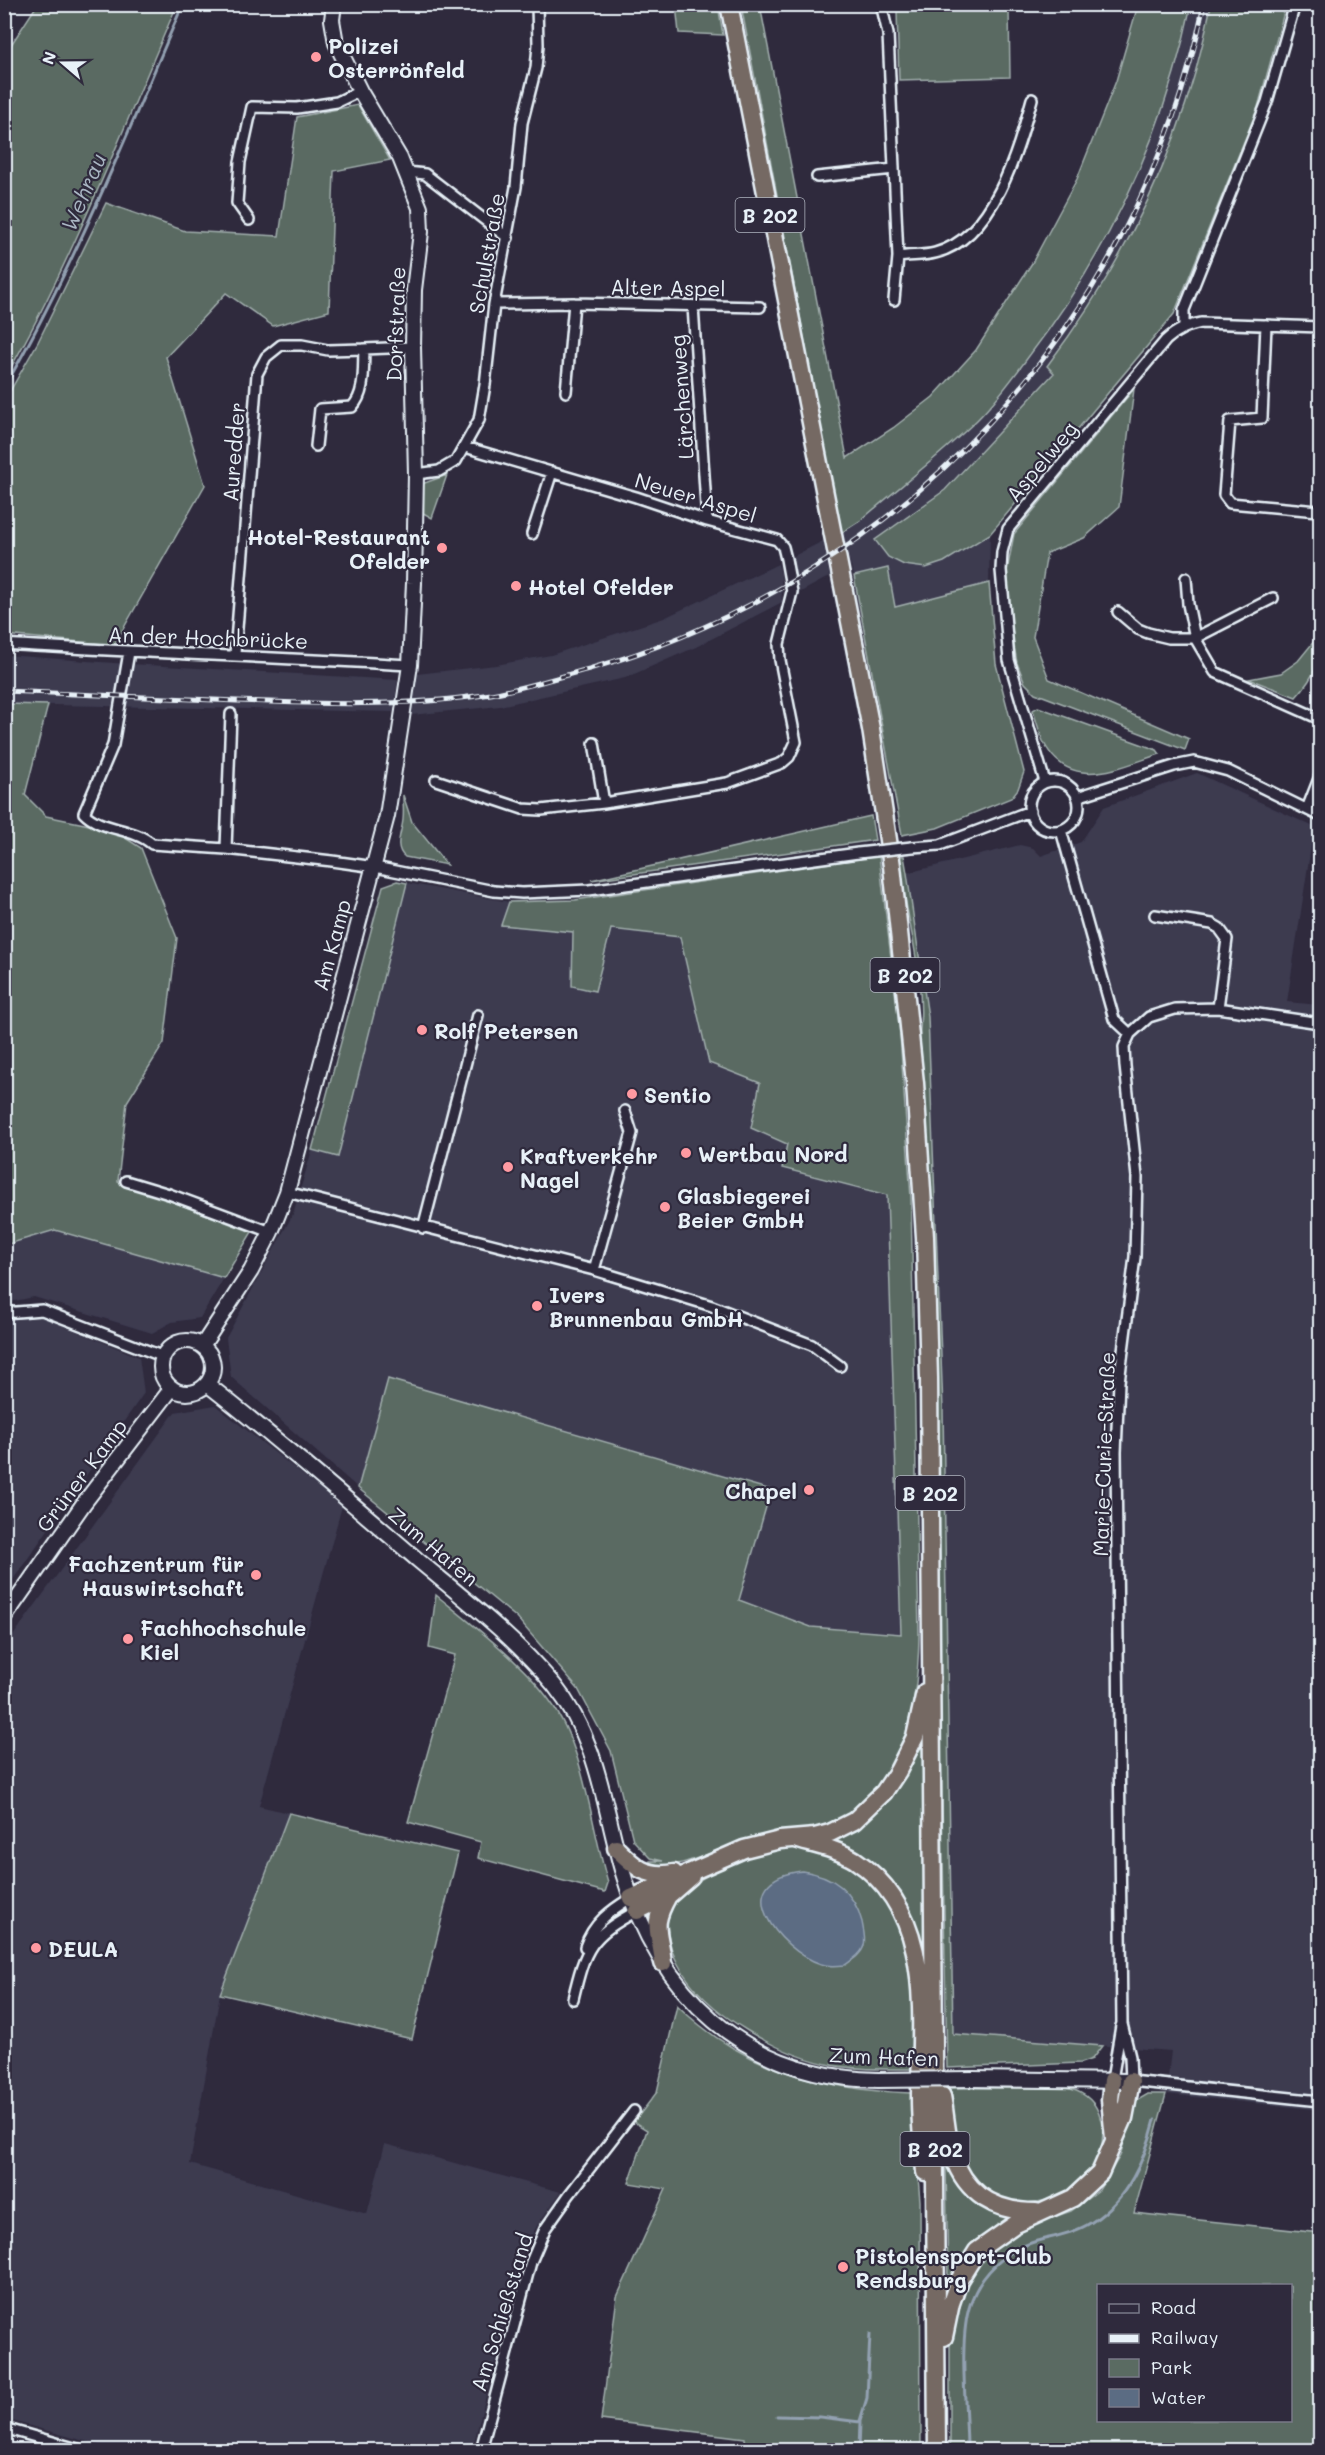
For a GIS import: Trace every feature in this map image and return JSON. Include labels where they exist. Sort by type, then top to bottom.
[{"type":"highway","name":"B 202","points":[[729,4],[871,729],[894,878],[915,1083],[925,1237],[931,1625],[937,2451]]},
{"type":"highway","points":[[634,1904],[683,1874],[760,1844],[830,1833],[854,1821],[875,1802],[895,1776],[909,1751],[918,1726],[925,1692],[931,1625]]},
{"type":"highway","points":[[795,1839],[844,1854],[870,1872],[900,1909],[912,1936],[919,1968],[920,2103],[927,2199],[937,2239]]},
{"type":"highway","points":[[616,1848],[633,1865],[650,1874],[660,1876],[683,1874]]},
{"type":"highway","points":[[663,1963],[656,1926],[661,1909],[668,1896],[703,1866]]},
{"type":"highway","points":[[634,1904],[668,1896]]},
{"type":"highway","points":[[934,2058],[952,2156],[966,2182],[976,2192],[1000,2207],[1014,2212],[1040,2212]]},
{"type":"highway","points":[[1112,2080],[1110,2100],[1114,2139]]},
{"type":"highway","points":[[937,2371],[951,2303],[959,2280],[977,2251],[1014,2225],[1074,2198],[1100,2173],[1124,2118],[1131,2081]]},
{"type":"main road","name":"Dorfstraße","points":[[334,4],[332,20],[336,43],[360,91],[407,172],[420,208],[421,232],[414,290],[416,474],[410,665]]},
{"type":"main road","name":"Am Kamp","points":[[202,1346],[251,1271],[271,1232],[287,1192],[387,816],[410,665]]},
{"type":"main road","points":[[194,1342],[202,1346],[212,1360],[212,1377],[207,1384],[195,1392],[185,1393],[172,1388],[165,1381],[162,1372],[164,1357],[177,1344],[194,1342]]},
{"type":"main road","name":"Zum Hafen","points":[[207,1384],[289,1449],[528,1656],[564,1699],[586,1737],[598,1769],[616,1848],[634,1904],[648,1937],[663,1963],[694,2003],[725,2031],[775,2060],[804,2071],[850,2080],[1131,2081]]},
{"type":"main road","name":"Grüner Kamp","points":[[4,1618],[84,1503],[172,1388]]},
{"type":"street","name":"Schulstraße","points":[[416,474],[439,471],[456,461],[479,420],[494,304],[516,187],[522,123],[536,68],[537,4]]},
{"type":"street","points":[[894,300],[898,256],[888,34],[882,8],[904,4]]},
{"type":"street","points":[[1295,4],[1263,112],[1184,310],[1184,326],[1201,323],[1320,327]]},
{"type":"street","points":[[249,220],[237,203],[240,162],[252,107],[305,107],[337,102],[360,91]]},
{"type":"street","points":[[898,256],[936,253],[968,237],[1000,192],[1021,141],[1032,99]]},
{"type":"street","points":[[817,177],[894,169]]},
{"type":"street","points":[[407,172],[425,174],[508,238]]},
{"type":"street","points":[[566,392],[574,303]]},
{"type":"street","name":"Alter Aspel","points":[[494,304],[574,303],[760,307]]},
{"type":"street","name":"Lärchenweg","points":[[693,306],[707,521]]},
{"type":"street","points":[[1266,325],[1262,418],[1230,421],[1224,495],[1230,503],[1318,512],[1320,509]]},
{"type":"street","name":"Aspelweg","points":[[1045,783],[1009,660],[1001,570],[1005,540],[1014,520],[1166,340],[1184,326]]},
{"type":"street","name":"Auredder","points":[[235,654],[257,374],[266,357],[281,345],[302,345],[328,350],[413,347]]},
{"type":"street","points":[[316,446],[320,409],[352,407],[358,401],[362,383],[364,349]]},
{"type":"street","name":"Neuer Aspel","points":[[465,447],[777,540],[783,547],[792,592],[778,644],[796,742],[789,758],[782,764],[765,771],[727,783],[604,803]]},
{"type":"street","points":[[532,534],[552,472]]},
{"type":"street","points":[[1186,578],[1188,604],[1195,638],[1215,672],[1320,719]]},
{"type":"street","points":[[1118,612],[1138,629],[1148,633],[1169,638],[1195,638],[1273,598]]},
{"type":"street","name":"An der Hochbrücke","points":[[4,644],[129,652],[235,654],[410,665]]},
{"type":"street","points":[[129,652],[113,745],[84,813],[93,822],[132,832],[144,837],[152,844],[226,849],[375,867],[494,891],[557,893],[858,853],[940,845],[1030,811]]},
{"type":"street","points":[[226,849],[231,714]]},
{"type":"street","points":[[435,780],[523,809],[541,810],[604,803],[594,743]]},
{"type":"street","points":[[1077,797],[1174,766],[1194,762],[1228,771],[1320,816]]},
{"type":"street","points":[[1306,809],[1320,776]]},
{"type":"street","points":[[1052,781],[1066,784],[1077,797],[1078,814],[1069,826],[1061,830],[1046,830],[1039,826],[1030,811],[1030,797],[1045,783],[1052,781]]},
{"type":"street","points":[[1061,830],[1113,1019],[1130,1034],[1149,1017],[1175,1009],[1218,1008],[1320,1023]]},
{"type":"street","points":[[1155,915],[1212,924],[1219,928],[1227,939],[1218,1008]]},
{"type":"street","points":[[423,1228],[478,1015]]},
{"type":"street","name":"Marie-Curie-Straße","points":[[1112,2080],[1122,2024],[1116,1452],[1119,1382],[1135,1257],[1137,1177],[1124,1047],[1130,1034]]},
{"type":"street","points":[[594,1270],[632,1132],[625,1111]]},
{"type":"street","points":[[126,1181],[169,1194],[271,1232]]},
{"type":"street","points":[[287,1192],[594,1270],[712,1306],[812,1345],[840,1366]]},
{"type":"street","points":[[4,1313],[42,1311],[164,1357]]},
{"type":"street","points":[[573,1999],[586,1942],[598,1922],[610,1911],[634,1904]]},
{"type":"street","points":[[580,1970],[593,1942],[634,1904]]},
{"type":"street","name":"Marie-Curie-Straße","points":[[1122,2024],[1130,2057],[1131,2081]]},
{"type":"street","points":[[1131,2081],[1320,2101]]},
{"type":"street","name":"Am Schießstand","points":[[481,2451],[531,2262],[545,2229],[569,2194],[634,2111]]},
{"type":"street","points":[[4,2428],[81,2451]]},
{"type":"shaded area","points":[[1191,5],[1211,5],[1192,86],[1166,158],[1142,215],[1111,270],[1077,325],[1047,365],[1054,372],[945,490],[875,540],[944,562],[990,534],[989,583],[895,607],[888,568],[854,576],[841,533],[860,521],[978,419],[1092,266],[1123,208],[1147,152],[1171,80]]},
{"type":"shaded area","points":[[823,541],[830,576],[797,594],[795,571],[790,558]]},
{"type":"shaded area","points":[[778,564],[781,574],[782,602],[696,647],[625,678],[500,706],[411,715],[417,674],[496,665],[551,655],[664,618]]},
{"type":"shaded area","points":[[5,655],[398,680],[393,712],[5,704]]},
{"type":"shaded area","points":[[1197,773],[1314,827],[1287,1002],[1320,1005],[1320,2110],[1166,2094],[1171,2051],[953,2034],[943,1409],[928,1017],[907,873],[1020,845],[1033,848],[1041,856],[1081,842],[1104,807]]},
{"type":"shaded area","points":[[407,883],[509,902],[502,925],[573,932],[572,986],[595,991],[611,929],[680,937],[709,1063],[761,1083],[751,1127],[787,1144],[782,1168],[887,1195],[901,1634],[811,1627],[739,1600],[771,1490],[388,1379],[358,1488],[231,1377],[226,1338],[293,1214],[312,1150],[338,1156]]},
{"type":"shaded area","points":[[55,1230],[224,1278],[200,1318],[172,1322],[152,1333],[34,1297],[5,1303],[5,1245]]},
{"type":"shaded area","points":[[44,1318],[139,1357],[144,1393],[5,1591],[4,1319]]},
{"type":"shaded area","points":[[215,1405],[342,1506],[259,1806],[289,1813],[220,1994],[190,2164],[367,2214],[385,2144],[561,2192],[538,2224],[524,2250],[472,2450],[117,2450],[5,2419],[5,1647],[175,1412]]},
{"type":"green space","points":[[37,5],[177,5],[75,241],[5,378],[5,54]]},
{"type":"green space","points":[[676,5],[718,5],[723,35],[679,33]]},
{"type":"green space","points":[[741,5],[760,5],[847,458],[893,428],[933,397],[976,350],[1032,263],[1077,179],[1116,81],[1138,5],[1191,5],[1166,100],[1130,190],[1084,275],[1058,316],[1004,389],[977,420],[860,521],[841,533]]},
{"type":"green space","points":[[1211,5],[1286,5],[1258,107],[1174,314],[990,534],[944,562],[926,568],[904,565],[888,557],[875,540],[945,490],[1054,373],[1047,366],[1103,283],[1150,195],[1186,102]]},
{"type":"green space","points":[[1009,9],[1010,77],[899,80],[897,11]]},
{"type":"green space","points":[[358,105],[390,160],[334,171],[329,311],[273,326],[226,293],[166,357],[205,485],[114,645],[5,635],[5,400],[38,342],[106,203],[185,231],[279,236],[297,117]]},
{"type":"green space","points":[[1134,389],[1119,507],[1084,538],[1047,553],[1033,637],[1049,679],[1189,739],[1185,750],[1035,693],[1025,683],[1017,663],[1012,634],[1007,571],[1014,534]]},
{"type":"green space","points":[[447,475],[432,518],[418,510],[419,485]]},
{"type":"green space","points":[[888,568],[895,607],[989,583],[996,664],[1024,772],[1018,789],[1011,798],[937,828],[902,835],[854,576]]},
{"type":"green space","points":[[1320,634],[1316,668],[1296,697],[1249,679],[1281,673],[1298,661]]},
{"type":"green space","points":[[5,704],[48,705],[25,795],[46,816],[113,830],[141,848],[177,938],[164,1043],[127,1102],[118,1181],[252,1232],[224,1278],[55,1230],[5,1245]]},
{"type":"green space","points":[[1038,707],[1157,750],[1160,754],[1112,770],[1081,772],[1066,767],[1054,757],[1043,741],[1033,710]]},
{"type":"green space","points":[[403,795],[412,822],[447,865],[405,857],[401,853],[399,839],[403,817]]},
{"type":"green space","points":[[871,816],[875,840],[591,880]]},
{"type":"green space","points":[[879,856],[900,1034],[911,1198],[919,1636],[915,1692],[909,1720],[901,1746],[889,1771],[873,1793],[852,1812],[816,1829],[745,1842],[687,1862],[648,1866],[650,1861],[663,1861],[650,1858],[633,1840],[611,1751],[578,1689],[517,1618],[358,1488],[388,1379],[771,1490],[739,1600],[811,1627],[901,1634],[887,1195],[782,1168],[787,1144],[751,1128],[760,1083],[709,1063],[680,937],[611,929],[595,991],[572,986],[573,932],[501,925],[509,902],[575,900]]},
{"type":"green space","points":[[898,856],[904,856],[928,1017],[943,1409],[953,2034],[1102,2046],[1092,2059],[1081,2063],[947,2068],[931,1215],[919,1040],[921,1017],[918,971]]},
{"type":"green space","points":[[397,881],[407,883],[338,1157],[312,1150],[383,886]]},
{"type":"green space","points":[[436,1595],[497,1645],[526,1673],[550,1701],[562,1720],[586,1789],[608,1883],[605,1892],[478,1858],[481,1842],[408,1822],[455,1655],[429,1648]]},
{"type":"green space","points":[[925,1726],[925,1982],[905,1906],[826,1840],[845,1831]]},
{"type":"green space","points":[[289,1813],[458,1853],[412,2039],[220,1994]]},
{"type":"green space","points":[[795,1846],[829,1852],[873,1883],[894,1911],[907,1945],[912,1988],[911,2069],[865,2069],[837,2066],[816,2061],[770,2043],[747,2031],[707,2000],[690,1983],[678,1964],[668,1936],[667,1906],[693,1884],[726,1866],[761,1852]]},
{"type":"green space","points":[[677,2005],[702,2027],[728,2045],[785,2072],[846,2087],[911,2093],[920,2201],[921,2450],[746,2450],[745,2438],[601,2420],[617,2297],[666,2189],[629,2183],[647,2130],[634,2122],[657,2092]]},
{"type":"green space","points":[[947,2088],[1065,2088],[1081,2093],[1094,2104],[1099,2114],[1103,2138],[1097,2159],[1085,2177],[1067,2191],[1046,2200],[1023,2203],[1000,2198],[976,2182],[965,2170],[952,2122]]},
{"type":"green space","points":[[1148,2094],[1166,2094],[1134,2213],[1320,2233],[1320,2450],[950,2450],[950,2329],[957,2299],[980,2258],[1016,2230],[1071,2211],[1099,2190],[1120,2156],[1136,2101]]},
{"type":"green space","points":[[948,2165],[1017,2216],[966,2254],[948,2282],[946,2166]]},
{"type":"water","points":[[802,1871],[823,1876],[841,1886],[854,1902],[862,1922],[865,1940],[859,1954],[845,1965],[824,1965],[805,1956],[789,1945],[766,1916],[763,1901],[766,1887],[779,1877]]},
{"type":"waterway","name":"Wehrau","points":[[4,388],[30,342],[77,247],[183,4]]},
{"type":"waterway","points":[[967,2450],[964,2337],[970,2305],[980,2283],[996,2265],[1015,2250],[1079,2229],[1105,2213],[1116,2202],[1133,2177],[1146,2149],[1155,2120]]},
{"type":"waterway","points":[[860,2421],[867,2398],[870,2334]]},
{"type":"waterway","points":[[777,2416],[820,2417],[860,2422],[859,2450]]},
{"type":"railway","points":[[4,691],[330,704],[391,703],[484,695],[589,669],[702,628],[808,572],[904,503],[989,423],[1063,331],[1124,230],[1172,121],[1204,4]]},
{"type":"place","name":"Polizei Osterrönfeld","points":[[316,57]]},
{"type":"place","name":"Hotel-Restaurant Ofelder","points":[[442,548]]},
{"type":"place","name":"Hotel Ofelder","points":[[516,586]]},
{"type":"place","name":"Rolf Petersen","points":[[422,1030]]},
{"type":"place","name":"Sentio","points":[[632,1094]]},
{"type":"place","name":"Wertbau Nord","points":[[686,1153]]},
{"type":"place","name":"Kraftverkehr Nagel","points":[[508,1167]]},
{"type":"place","name":"Glasbiegerei Beier GmbH","points":[[665,1207]]},
{"type":"place","name":"Ivers Brunnenbau GmbH","points":[[537,1306]]},
{"type":"place","name":"Chapel","points":[[809,1490]]},
{"type":"place","name":"Fachzentrum für Hauswirtschaft","points":[[256,1575]]},
{"type":"place","name":"Fachhochschule Kiel","points":[[128,1639]]},
{"type":"place","name":"DEULA","points":[[36,1948]]},
{"type":"place","name":"Pistolensport-Club Rendsburg","points":[[843,2267]]}]
